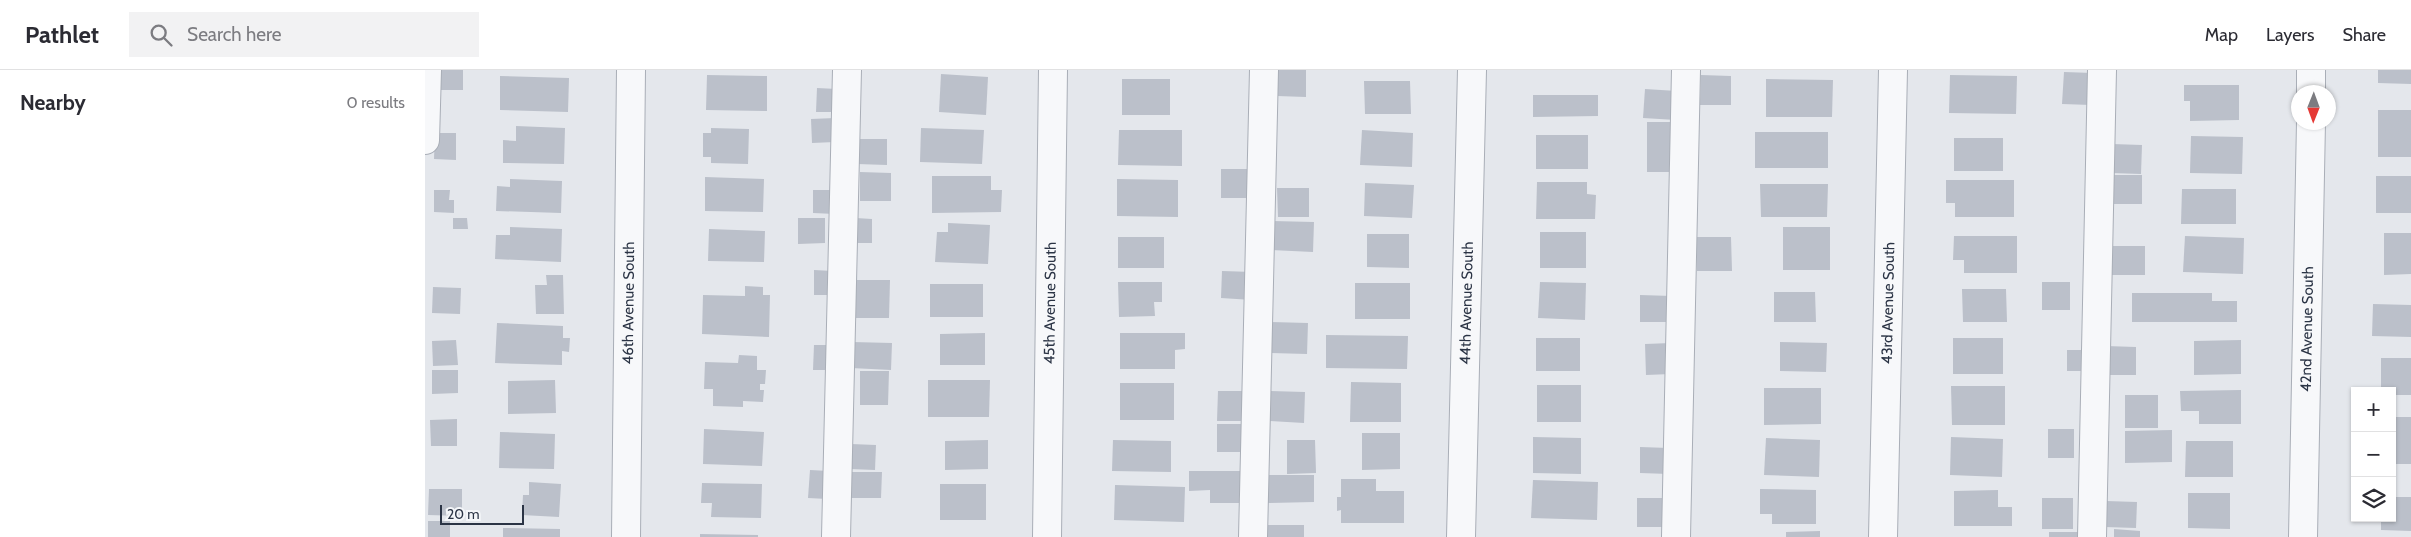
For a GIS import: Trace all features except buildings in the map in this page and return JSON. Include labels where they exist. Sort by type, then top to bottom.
[{"type":"street","points":[[425,140],[427,70]]},
{"type":"street","name":"46th Avenue South","points":[[625,537],[631,70]]},
{"type":"street","points":[[837,537],[847,70]]},
{"type":"street","name":"45th Avenue South","points":[[1047,537],[1053,70]]},
{"type":"street","points":[[1253,537],[1264,70]]},
{"type":"street","name":"44th Avenue South","points":[[1461,537],[1471,70]]},
{"type":"street","points":[[1677,537],[1686,70]]},
{"type":"street","name":"43rd Avenue South","points":[[1883,537],[1893,70]]},
{"type":"street","points":[[2092,537],[2102,70]]},
{"type":"street","points":[[2311,70],[2311,85]]},
{"type":"street","name":"42nd Avenue South","points":[[2303,537],[2311,130]]}]
